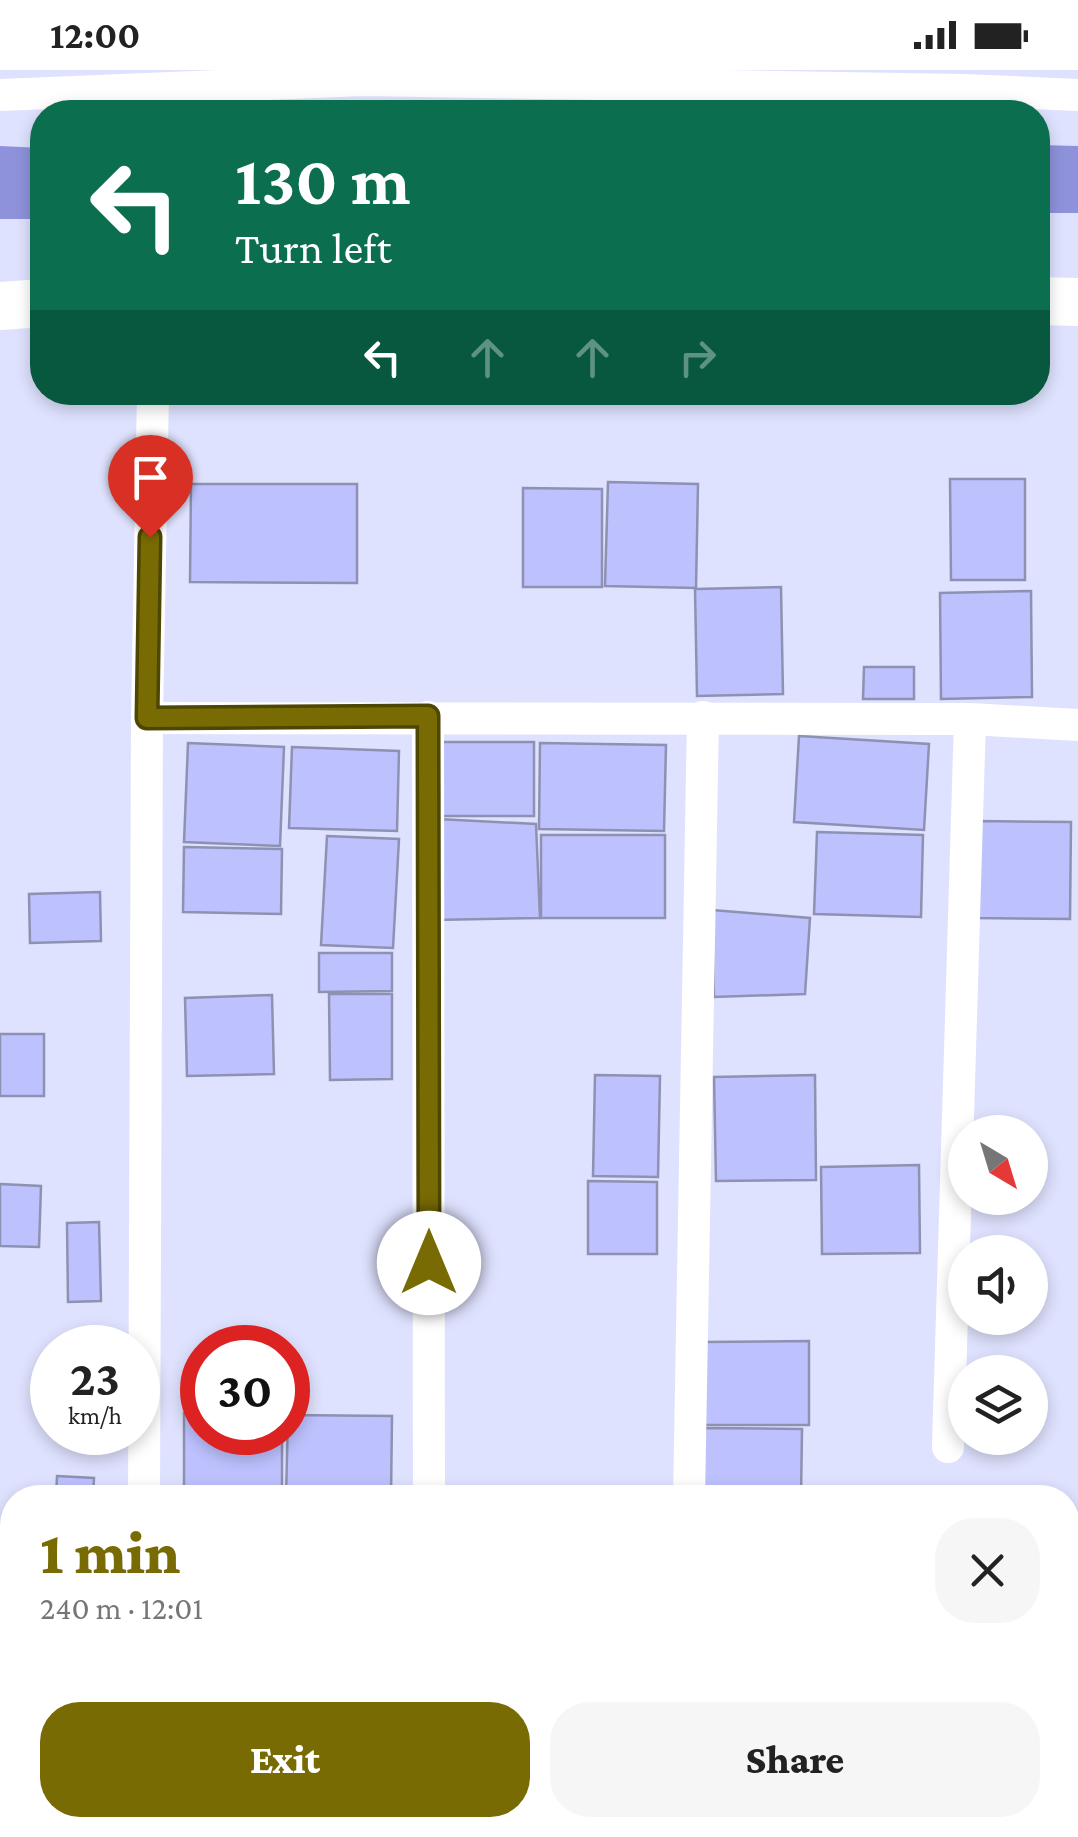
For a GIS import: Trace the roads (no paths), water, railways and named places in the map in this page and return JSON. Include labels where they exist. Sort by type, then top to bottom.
[{"type":"main road","points":[[1050,301],[1078,302]]},
{"type":"main road","points":[[0,306],[30,305]]},
{"type":"street","points":[[0,94],[47,82],[364,75],[966,80],[1078,96]]},
{"type":"street","points":[[144,1485],[147,718],[153,405]]},
{"type":"street","points":[[428,716],[429,1485]]},
{"type":"street","points":[[147,718],[970,718],[1078,725]]},
{"type":"street","points":[[688,1485],[703,718]]},
{"type":"street","points":[[951,1355],[970,718]]},
{"type":"water","points":[[1050,145],[1078,146],[1078,213],[1050,213]]},
{"type":"water","points":[[0,146],[30,147],[30,219],[0,219]]}]
